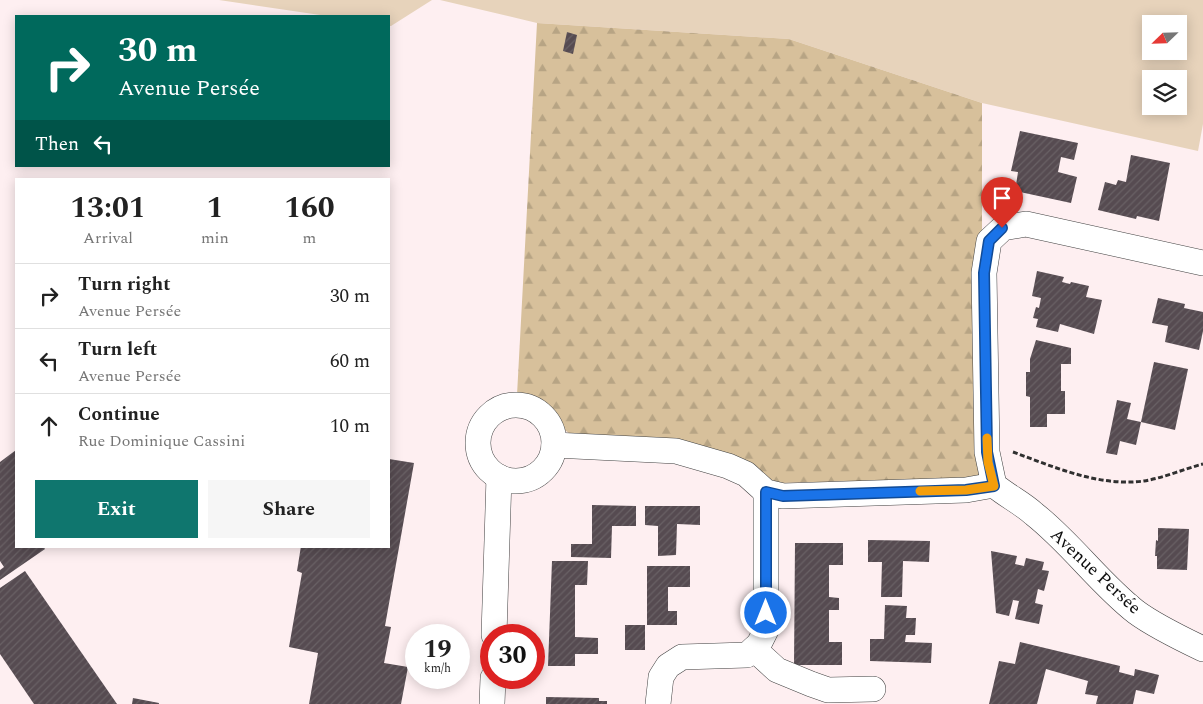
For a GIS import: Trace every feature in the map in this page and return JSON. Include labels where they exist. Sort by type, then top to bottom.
[{"type":"street","points":[[554,444],[676,451],[728,466],[746,474],[766,492],[783,496],[966,490],[994,486],[988,462],[987,443],[984,273],[989,241],[1002,228],[1026,224],[1203,263]]},
{"type":"street","points":[[520,406],[529,408],[537,412],[550,426],[554,444],[553,454],[549,463],[536,476],[518,482],[499,478],[485,465],[480,456],[479,438],[481,429],[486,420],[501,409],[520,406]]},
{"type":"street","points":[[494,624],[499,478]]},
{"type":"street","name":"Avenue Persée","points":[[994,486],[1034,513],[1098,578],[1137,613],[1203,649]]},
{"type":"street","points":[[658,704],[661,677],[668,666],[682,657],[747,655],[759,644],[766,630],[766,492]]},
{"type":"street","points":[[754,649],[777,670],[828,690],[873,689]]},
{"type":"street","points":[[492,704],[493,689]]},
{"type":"path","points":[[987,443],[1068,472],[1115,482],[1144,481],[1203,464]]},
{"type":"shaded area","points":[[219,0],[432,0],[391,26],[390,15],[320,15]]},
{"type":"shaded area","points":[[440,0],[1203,0],[1203,124],[1198,151],[982,103],[789,39],[537,23]]},
{"type":"green space","points":[[537,23],[789,39],[982,103],[982,478],[779,483],[695,447],[577,439],[517,395]]},
{"type":"building","points":[[567,32],[577,35],[573,54],[563,51]]},
{"type":"building","points":[[1020,131],[1078,143],[1074,160],[1061,157],[1058,172],[1077,177],[1071,203],[1020,192],[1016,185],[1018,172],[1011,171]]},
{"type":"building","points":[[1131,155],[1170,163],[1159,221],[1137,216],[1136,219],[1098,210],[1105,182],[1116,185],[1118,180],[1126,182]]},
{"type":"building","points":[[1037,271],[1064,277],[1062,282],[1089,286],[1086,297],[1102,300],[1094,334],[1060,324],[1058,332],[1036,327],[1038,319],[1033,318],[1036,307],[1039,308],[1041,298],[1032,296]]},
{"type":"building","points":[[1158,298],[1185,304],[1184,308],[1203,312],[1203,331],[1199,350],[1165,342],[1168,326],[1152,323]]},
{"type":"building","points":[[1036,340],[1071,348],[1071,364],[1061,364],[1061,391],[1065,391],[1065,414],[1047,414],[1047,427],[1030,427],[1030,397],[1026,396],[1026,372],[1030,372],[1030,359]]},
{"type":"building","points":[[1154,362],[1188,369],[1175,430],[1141,422]]},
{"type":"building","points":[[1117,400],[1131,403],[1127,419],[1141,422],[1136,445],[1120,441],[1117,455],[1106,453]]},
{"type":"building","points":[[15,451],[15,548],[45,549],[0,580],[0,570],[4,567],[0,561],[0,462]]},
{"type":"building","points":[[390,459],[414,463],[385,626],[391,627],[384,663],[405,666],[405,683],[401,704],[309,704],[318,653],[289,647],[302,573],[297,571],[301,548],[390,548]]},
{"type":"building","points":[[592,505],[636,506],[636,526],[612,526],[611,558],[571,557],[571,544],[592,544]]},
{"type":"building","points":[[645,506],[700,506],[700,525],[677,524],[676,555],[658,556],[658,526],[645,525]]},
{"type":"building","points":[[1158,528],[1189,529],[1187,570],[1157,569],[1157,556],[1155,556]]},
{"type":"building","points":[[868,540],[930,541],[929,562],[903,561],[902,597],[881,597],[882,562],[868,562]]},
{"type":"building","points":[[795,543],[843,543],[843,565],[829,565],[829,597],[839,598],[839,610],[829,610],[829,642],[842,642],[842,665],[794,665]]},
{"type":"building","points":[[991,551],[1017,556],[1015,564],[1024,566],[1026,558],[1044,562],[1042,570],[1049,571],[1044,591],[1038,589],[1035,603],[1043,605],[1039,624],[1015,619],[1019,601],[1013,600],[1009,616],[996,613]]},
{"type":"building","points":[[552,561],[588,561],[587,585],[575,585],[575,637],[598,638],[598,654],[575,654],[575,666],[548,666]]},
{"type":"building","points":[[647,566],[690,566],[690,587],[668,587],[668,611],[677,611],[677,625],[647,625]]},
{"type":"building","points":[[25,571],[117,704],[34,704],[0,654],[0,588]]},
{"type":"building","points":[[885,605],[907,606],[906,618],[916,618],[915,635],[906,635],[905,642],[932,643],[931,663],[870,661],[870,639],[884,639]]},
{"type":"building","points":[[625,625],[645,625],[645,650],[625,650]]},
{"type":"building","points":[[1020,642],[1120,666],[1119,672],[1134,676],[1135,669],[1159,675],[1154,694],[1136,690],[1133,704],[1096,704],[1098,696],[1085,694],[1088,681],[1046,669],[1037,704],[989,704],[999,661],[1015,664]]},
{"type":"building","points":[[546,697],[599,698],[599,701],[607,701],[607,704],[546,704]]},
{"type":"building","points":[[133,698],[159,703],[159,704],[132,704]]},
{"type":"slow traffic","points":[[920,491],[966,490],[994,486],[988,462],[987,438]]},
{"type":"route","points":[[766,613],[766,492],[783,496],[966,490],[994,486],[987,452],[984,273],[989,241],[1002,228]]}]
